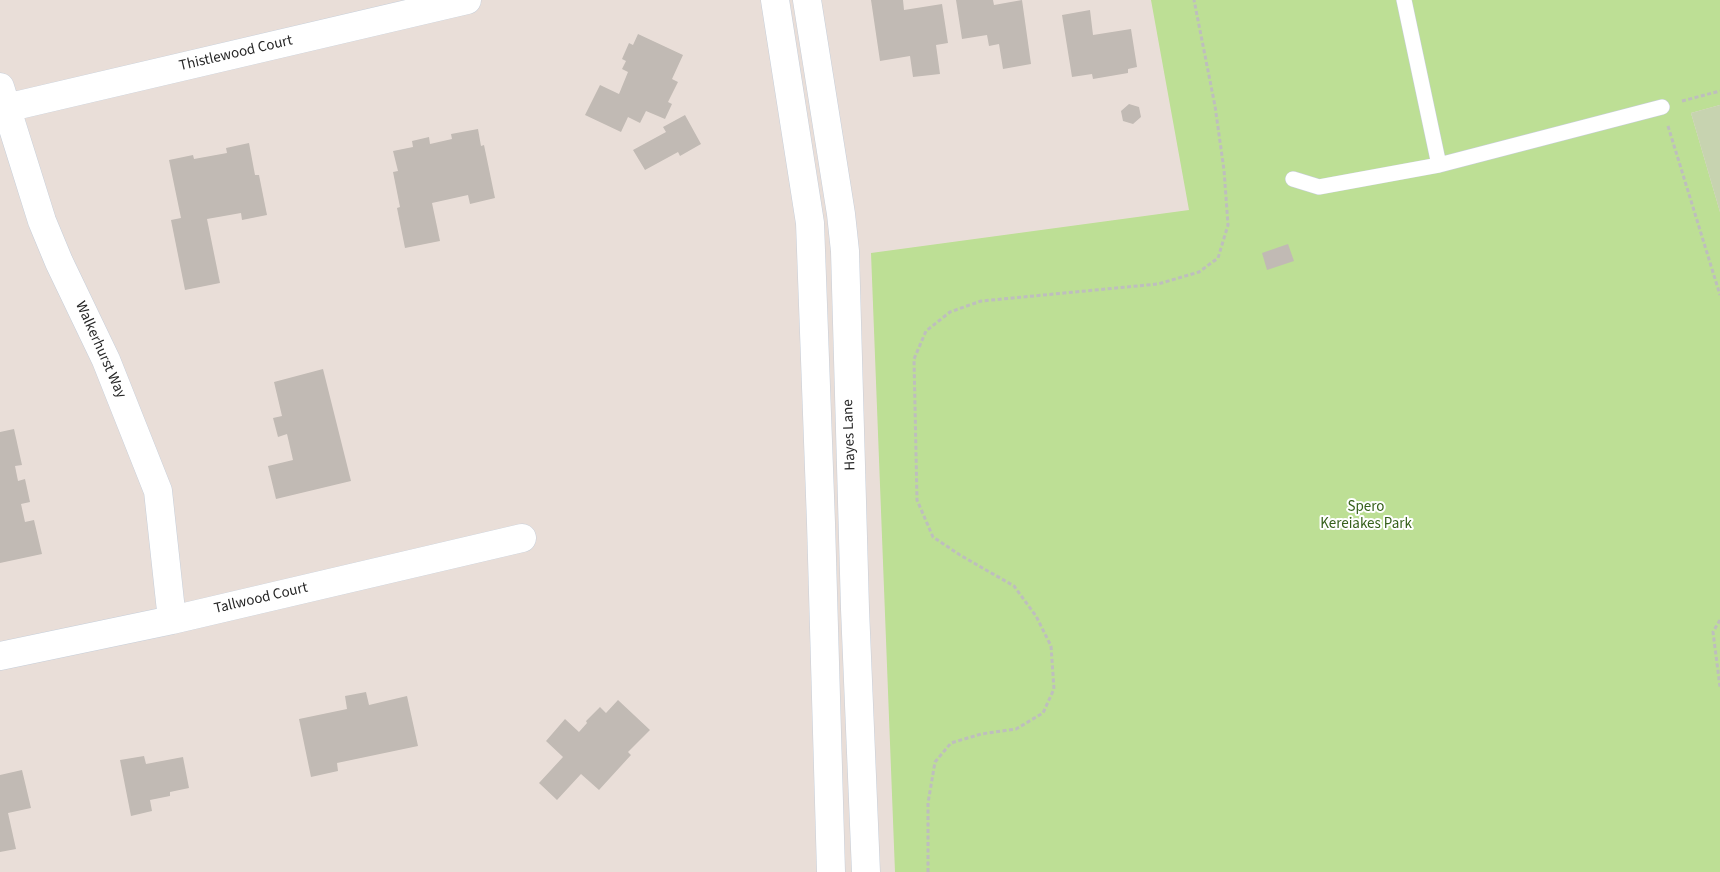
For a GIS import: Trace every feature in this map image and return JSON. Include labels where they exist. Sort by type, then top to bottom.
[{"type":"street","name":"Thistlewood Court","points":[[3,97],[466,0]]},
{"type":"street","points":[[775,0],[810,223],[821,523],[830,872]]},
{"type":"street","name":"Hayes Lane","points":[[807,0],[841,214],[845,251],[855,609],[866,872]]},
{"type":"street","name":"Walkerhurst Way","points":[[3,97],[42,221],[59,262],[106,360],[158,490],[172,620]]},
{"type":"street","name":"Tallwood Court","points":[[0,656],[172,620],[522,538]]},
{"type":"lane","points":[[1404,0],[1440,165]]},
{"type":"lane","points":[[1293,179],[1319,187],[1440,165],[1662,107]]},
{"type":"path","points":[[928,872],[928,803],[935,762],[951,743],[980,734],[1016,729],[1043,713],[1054,688],[1050,646],[1036,616],[1014,586],[932,538],[917,500],[914,359],[926,331],[950,312],[965,306],[981,301],[1158,284],[1199,272],[1218,258],[1228,225],[1224,170],[1215,106],[1194,0]]},
{"type":"path","points":[[1720,91],[1662,107],[1720,295]]},
{"type":"path","points":[[1720,620],[1713,632],[1720,687]]},
{"type":"green space","name":"Spero Kereiakes Park","points":[[1151,0],[1720,0],[1720,105],[1691,113],[1720,212],[1720,872],[895,872],[871,253],[1189,210]]},
{"type":"green space","points":[[1720,105],[1720,212],[1691,113]]},
{"type":"building","points":[[871,0],[903,0],[904,10],[942,4],[948,43],[936,45],[940,74],[913,77],[910,56],[880,61]]},
{"type":"building","points":[[956,0],[993,0],[994,5],[1022,0],[1031,64],[1003,69],[999,44],[989,46],[987,35],[962,39]]},
{"type":"building","points":[[1090,10],[1093,35],[1131,29],[1137,67],[1128,69],[1128,73],[1093,79],[1092,74],[1072,77],[1062,15]]},
{"type":"building","points":[[638,34],[683,55],[672,79],[678,82],[668,102],[672,104],[665,119],[646,111],[640,123],[628,117],[621,132],[585,115],[600,85],[619,94],[628,72],[622,69],[626,61],[622,59],[629,43],[633,45]]},
{"type":"building","points":[[1129,104],[1139,107],[1141,117],[1133,124],[1123,121],[1121,111]]},
{"type":"building","points":[[685,115],[701,144],[680,156],[678,152],[645,170],[633,150],[666,132],[663,127]]},
{"type":"building","points":[[478,129],[481,146],[484,145],[495,198],[470,204],[468,195],[432,203],[440,241],[405,248],[397,208],[400,207],[393,172],[398,171],[393,151],[413,147],[412,141],[429,137],[430,144],[452,139],[451,134]]},
{"type":"building","points":[[249,143],[255,175],[259,175],[267,215],[242,220],[241,213],[207,219],[220,283],[185,290],[171,220],[181,218],[169,160],[193,155],[194,159],[227,153],[226,148]]},
{"type":"building","points":[[1288,244],[1294,261],[1267,270],[1262,253]]},
{"type":"building","points":[[323,369],[351,481],[276,499],[268,466],[293,460],[287,434],[278,437],[273,418],[282,416],[274,382]]},
{"type":"building","points":[[14,429],[22,465],[15,466],[18,481],[25,479],[30,502],[21,504],[25,522],[34,520],[42,554],[0,563],[0,432]]},
{"type":"building","points":[[366,692],[369,705],[407,696],[418,746],[337,763],[338,771],[311,777],[299,719],[347,709],[345,696]]},
{"type":"building","points":[[618,700],[650,730],[628,752],[631,755],[599,790],[581,774],[557,800],[539,783],[563,757],[546,741],[565,719],[579,732],[587,723],[586,721],[600,707],[606,713]]},
{"type":"building","points":[[144,756],[146,764],[183,757],[189,788],[170,792],[170,796],[150,800],[152,811],[131,816],[120,760]]},
{"type":"building","points":[[22,770],[31,808],[8,813],[16,849],[0,852],[0,775]]}]
